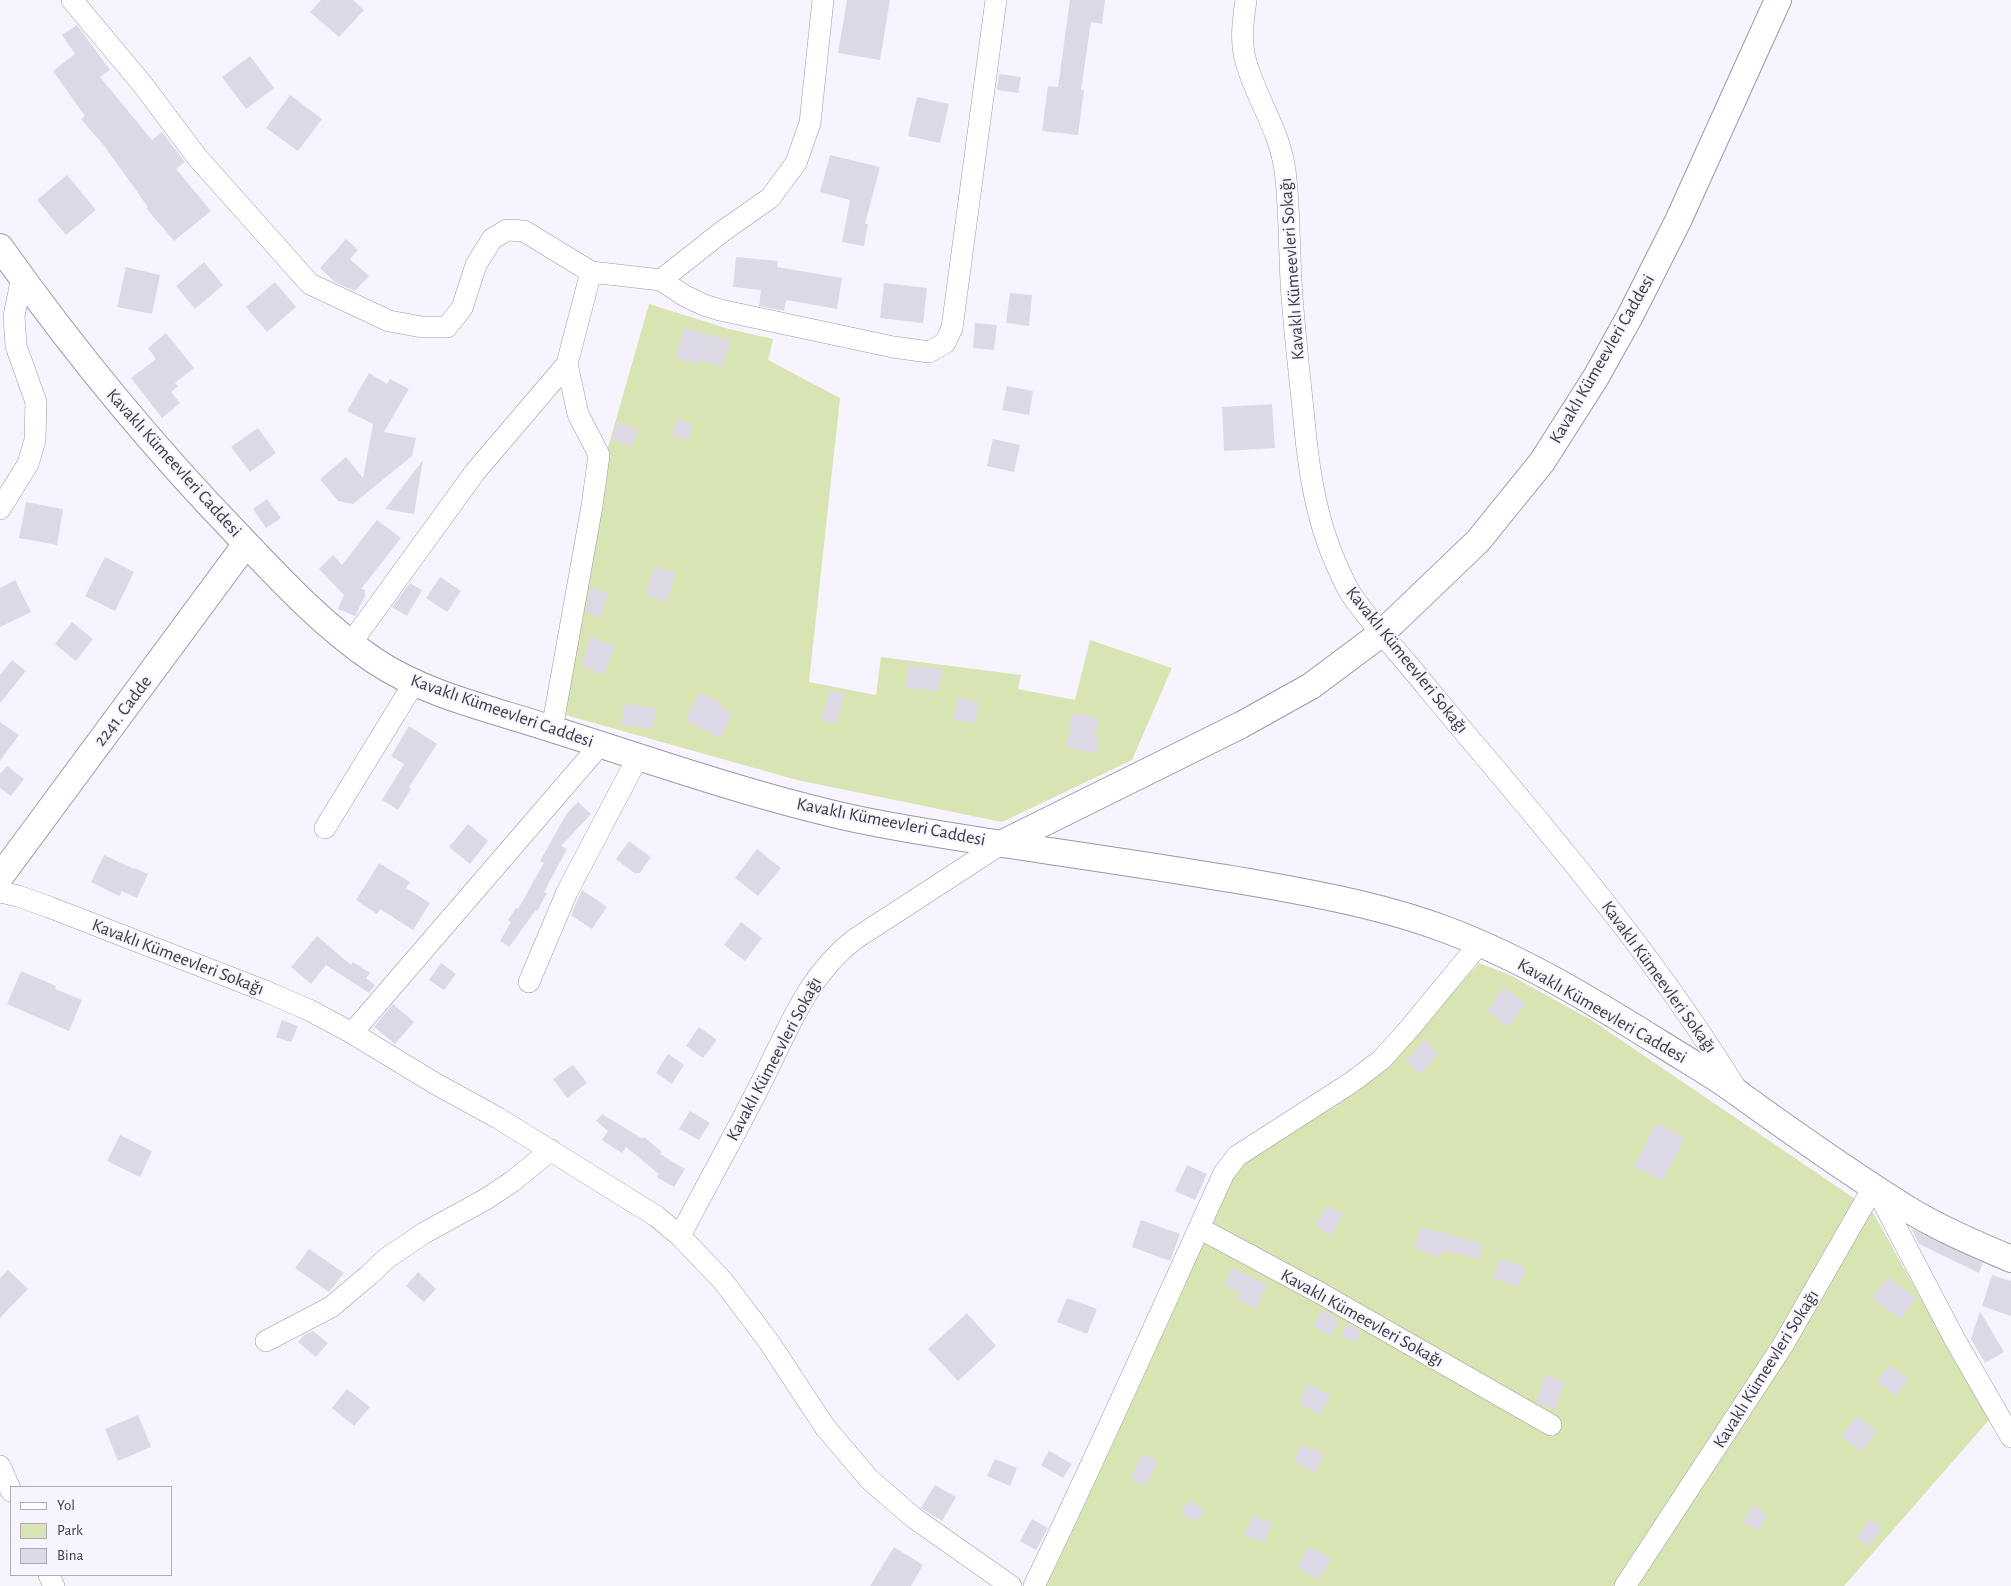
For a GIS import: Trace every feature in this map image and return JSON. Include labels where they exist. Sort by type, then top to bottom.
[{"type":"street","points":[[72,0],[143,85],[197,157],[310,284],[389,321],[422,327],[447,327],[462,308],[476,265],[492,239],[507,230],[524,231],[591,272],[661,280],[685,296],[720,310],[893,347],[929,352],[945,343],[952,328],[996,0]]},
{"type":"street","points":[[661,280],[723,231],[770,198],[796,163],[810,122],[823,0]]},
{"type":"street","name":"Kavaklı Kümeevleri Sokağı","points":[[1246,0],[1242,36],[1246,60],[1254,84],[1275,130],[1283,155],[1295,333],[1306,442],[1313,486],[1329,547],[1340,572],[1351,594],[1382,634],[1604,900],[1683,1005],[1739,1093]]},
{"type":"street","name":"Kavaklı Kümeevleri Caddesi","points":[[1001,844],[1278,706],[1318,681],[1382,634],[1478,541],[1542,462],[1567,426],[1630,316],[1678,221],[1778,0]]},
{"type":"street","points":[[0,509],[28,464],[34,440],[36,402],[16,346],[7,259]]},
{"type":"street","name":"Kavaklı Kümeevleri Caddesi","points":[[7,259],[50,318],[115,398],[246,544],[312,610],[351,643],[388,669],[414,683],[757,794],[852,818],[1001,844],[1199,873],[1305,892],[1374,907],[1420,920],[1480,943],[1567,986],[1739,1093],[1810,1145],[1909,1210],[2011,1259]]},
{"type":"street","points":[[351,643],[474,472],[567,364],[591,272]]},
{"type":"street","points":[[552,729],[592,506],[599,455],[578,414],[567,364]]},
{"type":"street","name":"2241. Cadde","points":[[0,877],[246,544]]},
{"type":"street","points":[[325,828],[414,683]]},
{"type":"street","points":[[352,1032],[600,744]]},
{"type":"street","points":[[529,982],[567,892],[638,757]]},
{"type":"street","name":"Kavaklı Kümeevleri Sokağı","points":[[680,1236],[762,1081],[794,1014],[812,984],[827,964],[855,938],[1001,844]]},
{"type":"street","name":"Kavaklı Kümeevleri Sokağı","points":[[0,892],[49,907],[309,1010],[352,1032],[550,1150],[656,1216],[680,1236],[723,1281],[745,1309],[825,1428],[854,1462],[890,1499],[914,1518],[1011,1586]]},
{"type":"street","points":[[1034,1586],[1077,1498],[1224,1173],[1237,1156],[1352,1082],[1381,1060],[1480,943]]},
{"type":"street","points":[[266,1340],[331,1307],[386,1258],[424,1232],[486,1199],[513,1181],[550,1150]]},
{"type":"street","points":[[1874,1186],[1954,1338],[2011,1437]]},
{"type":"street","name":"Kavaklı Kümeevleri Sokağı","points":[[1625,1586],[1783,1345],[1874,1186]]},
{"type":"street","name":"Kavaklı Kümeevleri Sokağı","points":[[1199,1228],[1320,1293],[1551,1425]]},
{"type":"street","points":[[0,1466],[10,1489]]},
{"type":"green space","points":[[649,304],[729,329],[773,339],[768,360],[840,398],[809,682],[876,695],[881,657],[1021,675],[1018,689],[1075,700],[1090,640],[1172,668],[1132,760],[1002,822],[797,780],[562,714],[607,451]]},
{"type":"green space","points":[[1479,963],[1510,975],[1593,1021],[1861,1203],[1620,1586],[1043,1586],[1230,1178],[1240,1165],[1261,1149],[1336,1106],[1369,1080],[1399,1053]]},
{"type":"green space","points":[[1872,1211],[1989,1420],[1844,1586],[1630,1586]]},
{"type":"building","points":[[321,0],[353,0],[364,10],[339,37],[310,12]]},
{"type":"building","points":[[847,0],[890,0],[880,60],[838,53]]},
{"type":"building","points":[[1070,0],[1105,0],[1102,24],[1091,22],[1081,90],[1084,90],[1078,135],[1042,131],[1048,86],[1058,87]]},
{"type":"building","points":[[77,25],[110,70],[100,77],[152,140],[162,132],[185,162],[176,169],[211,211],[174,241],[146,208],[148,207],[105,147],[81,119],[85,116],[53,71],[75,54],[62,35]]},
{"type":"building","points":[[250,56],[274,88],[246,109],[222,77]]},
{"type":"building","points":[[999,74],[1021,77],[1018,93],[997,90]]},
{"type":"building","points":[[290,95],[322,119],[298,151],[266,128]]},
{"type":"building","points":[[917,97],[949,104],[940,143],[908,136]]},
{"type":"building","points":[[830,155],[880,167],[865,224],[868,224],[864,246],[842,242],[850,200],[820,192]]},
{"type":"building","points":[[67,175],[96,210],[66,235],[37,200]]},
{"type":"building","points":[[346,239],[358,250],[350,259],[369,276],[355,291],[335,282],[320,268]]},
{"type":"building","points":[[736,257],[778,261],[777,267],[842,278],[837,309],[786,300],[784,311],[759,306],[761,290],[733,287]]},
{"type":"building","points":[[204,262],[223,285],[195,309],[176,286]]},
{"type":"building","points":[[126,267],[160,275],[152,314],[117,307]]},
{"type":"building","points":[[275,282],[296,307],[267,332],[246,307]]},
{"type":"building","points":[[884,283],[927,288],[923,323],[880,318]]},
{"type":"building","points":[[1010,293],[1032,295],[1029,326],[1006,323]]},
{"type":"building","points":[[975,323],[997,325],[994,350],[973,348]]},
{"type":"building","points":[[684,328],[731,341],[722,367],[699,360],[698,365],[676,358]]},
{"type":"building","points":[[166,333],[194,368],[175,383],[178,386],[171,392],[180,403],[162,418],[131,378],[156,359],[148,348]]},
{"type":"building","points":[[369,373],[387,384],[390,379],[409,389],[384,432],[416,438],[412,456],[353,504],[338,501],[320,479],[346,457],[363,478],[373,424],[347,411]]},
{"type":"building","points":[[1007,386],[1033,391],[1029,415],[1002,410]]},
{"type":"building","points":[[1272,404],[1275,448],[1224,451],[1222,407]]},
{"type":"building","points":[[678,418],[693,424],[688,440],[672,435]]},
{"type":"building","points":[[618,422],[638,430],[632,447],[611,439]]},
{"type":"building","points":[[258,428],[276,453],[250,472],[231,447]]},
{"type":"building","points":[[993,439],[1020,445],[1014,472],[987,466]]},
{"type":"building","points":[[423,460],[414,514],[385,509]]},
{"type":"building","points":[[267,499],[281,518],[266,528],[253,509]]},
{"type":"building","points":[[26,502],[63,509],[57,545],[19,538]]},
{"type":"building","points":[[377,520],[401,538],[361,589],[365,590],[365,596],[355,616],[338,609],[344,595],[319,569],[333,555],[342,565]]},
{"type":"building","points":[[105,557],[134,572],[115,611],[85,596]]},
{"type":"building","points":[[655,566],[676,574],[666,602],[645,594]]},
{"type":"building","points":[[440,577],[461,591],[447,612],[426,598]]},
{"type":"building","points":[[15,580],[31,612],[0,627],[0,588]]},
{"type":"building","points":[[410,583],[422,590],[407,616],[392,607]]},
{"type":"building","points":[[590,587],[608,593],[600,617],[586,612]]},
{"type":"building","points":[[72,622],[93,639],[76,661],[55,644]]},
{"type":"building","points":[[591,637],[615,646],[604,675],[581,666]]},
{"type":"building","points":[[12,660],[26,671],[0,703],[0,675]]},
{"type":"building","points":[[908,666],[942,669],[939,691],[906,688]]},
{"type":"building","points":[[830,690],[845,694],[836,724],[822,720]]},
{"type":"building","points":[[700,692],[722,704],[721,707],[733,713],[720,738],[685,720]]},
{"type":"building","points":[[958,698],[979,702],[976,723],[954,720]]},
{"type":"building","points":[[625,704],[656,709],[653,729],[621,724]]},
{"type":"building","points":[[1072,713],[1099,718],[1095,738],[1099,739],[1096,753],[1067,748]]},
{"type":"building","points":[[0,722],[19,735],[0,761]]},
{"type":"building","points":[[409,726],[437,744],[409,787],[411,789],[398,810],[382,800],[404,764],[391,756]]},
{"type":"building","points":[[7,766],[24,779],[11,796],[0,788],[0,774]]},
{"type":"building","points":[[578,802],[591,814],[561,846],[567,849],[544,892],[547,893],[537,911],[509,947],[500,941],[511,922],[508,920],[516,908],[518,909],[544,863],[540,861],[567,813]]},
{"type":"building","points":[[468,824],[488,841],[470,864],[449,847]]},
{"type":"building","points":[[629,841],[651,857],[640,873],[634,873],[616,859]]},
{"type":"building","points":[[757,849],[781,868],[758,896],[735,878]]},
{"type":"building","points":[[104,855],[148,874],[137,898],[122,891],[119,896],[91,882]]},
{"type":"building","points":[[379,863],[410,882],[406,888],[430,903],[413,930],[380,909],[377,914],[356,900]]},
{"type":"building","points":[[582,890],[607,907],[592,929],[571,915]]},
{"type":"building","points":[[741,922],[762,938],[745,961],[724,945]]},
{"type":"building","points":[[317,936],[351,965],[353,962],[370,973],[366,978],[375,985],[369,993],[326,965],[311,984],[291,967]]},
{"type":"building","points":[[441,963],[456,974],[444,990],[429,980]]},
{"type":"building","points":[[21,971],[56,986],[55,989],[82,1000],[69,1031],[7,1004]]},
{"type":"building","points":[[1504,987],[1526,1003],[1508,1027],[1487,1011]]},
{"type":"building","points":[[393,1004],[414,1022],[395,1044],[374,1027]]},
{"type":"building","points":[[282,1020],[298,1026],[291,1042],[276,1037]]},
{"type":"building","points":[[699,1027],[717,1040],[703,1058],[686,1046]]},
{"type":"building","points":[[1425,1040],[1439,1054],[1420,1074],[1406,1060]]},
{"type":"building","points":[[668,1054],[684,1065],[672,1084],[656,1073]]},
{"type":"building","points":[[573,1065],[587,1083],[567,1098],[553,1079]]},
{"type":"building","points":[[690,1111],[710,1123],[699,1140],[679,1129]]},
{"type":"building","points":[[602,1114],[643,1139],[644,1137],[662,1152],[660,1154],[685,1169],[674,1187],[657,1177],[659,1174],[626,1147],[622,1153],[602,1140],[608,1131],[596,1121]]},
{"type":"building","points":[[1656,1123],[1685,1138],[1662,1181],[1634,1166]]},
{"type":"building","points":[[120,1135],[152,1151],[140,1177],[107,1161]]},
{"type":"building","points":[[1187,1165],[1207,1174],[1195,1200],[1175,1191]]},
{"type":"building","points":[[1327,1205],[1343,1214],[1332,1235],[1315,1226]]},
{"type":"building","points":[[1141,1220],[1180,1234],[1170,1261],[1132,1247]]},
{"type":"building","points":[[1421,1227],[1483,1244],[1479,1259],[1442,1250],[1440,1257],[1414,1248]]},
{"type":"building","points":[[1911,1228],[1983,1263],[1979,1273],[1919,1244]]},
{"type":"building","points":[[309,1249],[344,1273],[329,1292],[295,1268]]},
{"type":"building","points":[[1500,1258],[1526,1268],[1519,1287],[1493,1278]]},
{"type":"building","points":[[1231,1268],[1267,1284],[1256,1309],[1237,1300],[1240,1292],[1224,1285]]},
{"type":"building","points":[[8,1270],[28,1289],[0,1318],[0,1278]]},
{"type":"building","points":[[418,1272],[436,1289],[424,1302],[406,1286]]},
{"type":"building","points":[[1992,1275],[2011,1281],[2011,1316],[1982,1306]]},
{"type":"building","points":[[1888,1277],[1916,1298],[1900,1319],[1872,1298]]},
{"type":"building","points":[[1067,1298],[1097,1309],[1087,1334],[1057,1322]]},
{"type":"building","points":[[1321,1310],[1339,1319],[1331,1336],[1313,1327]]},
{"type":"building","points":[[1980,1311],[2004,1352],[1985,1363],[1971,1339]]},
{"type":"building","points":[[967,1313],[996,1346],[958,1381],[928,1349]]},
{"type":"building","points":[[1347,1323],[1361,1331],[1355,1343],[1341,1335]]},
{"type":"building","points":[[313,1331],[328,1343],[316,1357],[298,1342],[304,1335]]},
{"type":"building","points":[[1890,1365],[1909,1380],[1896,1396],[1877,1381]]},
{"type":"building","points":[[1546,1375],[1565,1382],[1555,1409],[1536,1402]]},
{"type":"building","points":[[1308,1384],[1331,1395],[1321,1414],[1298,1403]]},
{"type":"building","points":[[347,1389],[370,1407],[354,1426],[332,1408]]},
{"type":"building","points":[[138,1415],[151,1447],[118,1461],[105,1429]]},
{"type":"building","points":[[1857,1416],[1877,1432],[1861,1452],[1841,1435]]},
{"type":"building","points":[[1301,1445],[1324,1453],[1316,1472],[1294,1463]]},
{"type":"building","points":[[1049,1451],[1072,1464],[1063,1478],[1041,1465]]},
{"type":"building","points":[[1141,1454],[1157,1460],[1147,1486],[1131,1480]]},
{"type":"building","points":[[995,1459],[1017,1468],[1010,1486],[987,1476]]},
{"type":"building","points":[[935,1485],[956,1497],[942,1521],[921,1508]]},
{"type":"building","points":[[1190,1500],[1204,1510],[1195,1523],[1181,1512]]},
{"type":"building","points":[[1753,1505],[1768,1515],[1758,1531],[1743,1521]]},
{"type":"building","points":[[1253,1515],[1273,1523],[1264,1543],[1244,1535]]},
{"type":"building","points":[[1032,1519],[1048,1528],[1036,1550],[1020,1541]]},
{"type":"building","points":[[1870,1519],[1882,1528],[1869,1546],[1857,1538]]},
{"type":"building","points":[[1309,1546],[1331,1558],[1319,1580],[1297,1568]]},
{"type":"building","points":[[894,1547],[923,1565],[911,1586],[870,1586]]}]
